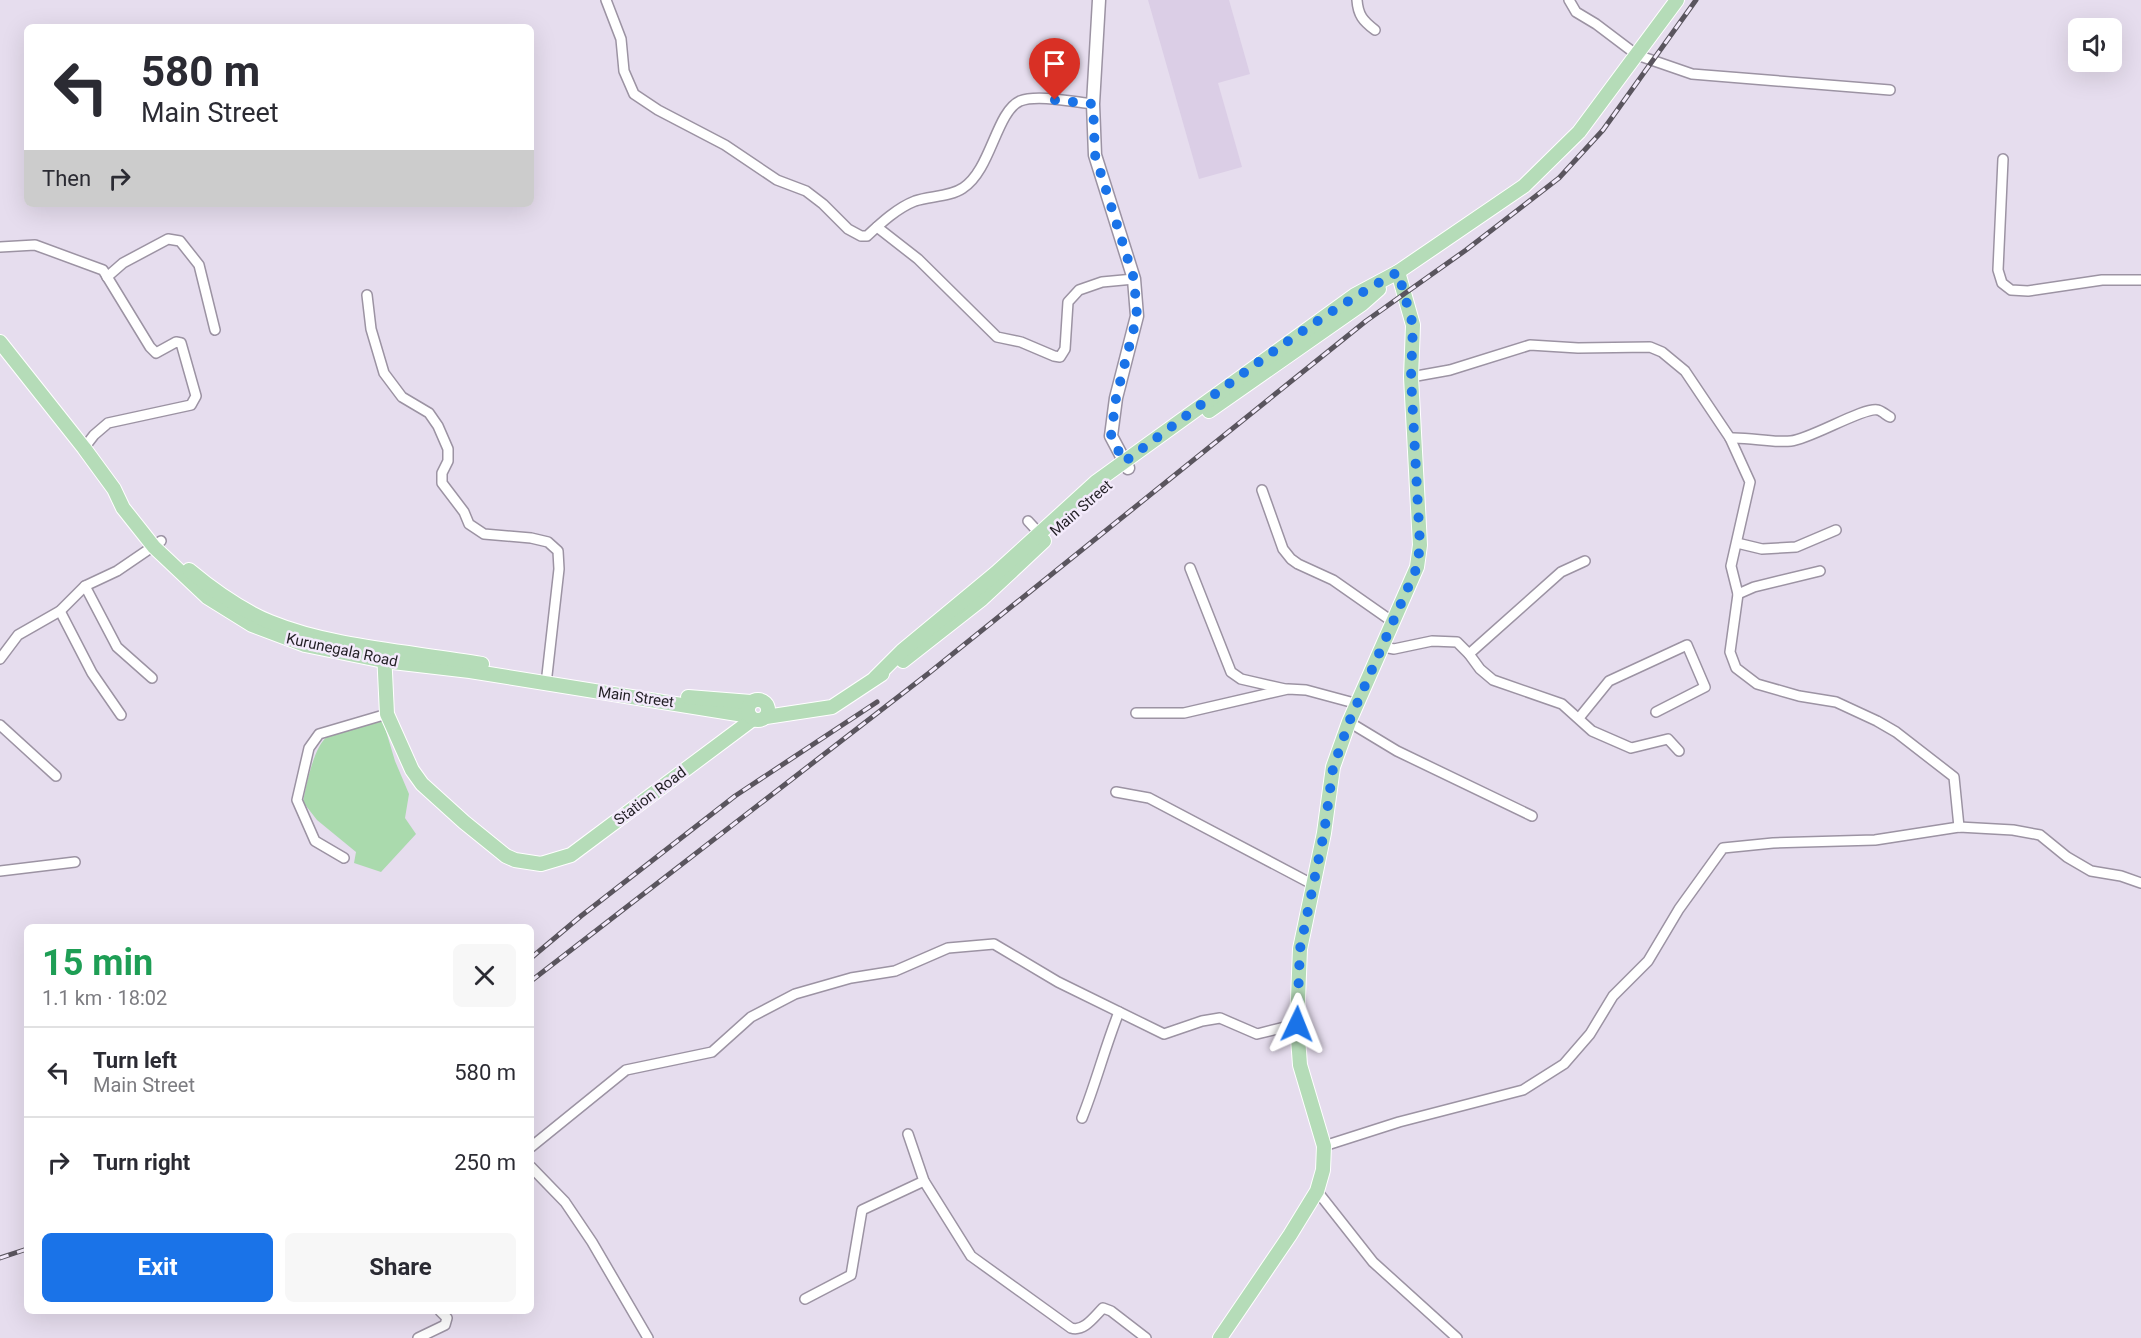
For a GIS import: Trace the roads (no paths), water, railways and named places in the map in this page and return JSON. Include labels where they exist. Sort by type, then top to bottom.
[{"type":"main road","name":"Main Street","points":[[875,678],[902,651],[996,573],[1082,494],[1126,465],[1355,295],[1398,272],[1524,186],[1579,132],[1677,0]]},
{"type":"main road","points":[[1220,1338],[1317,1191],[1323,1170],[1324,1146],[1300,1065],[1297,1024],[1300,949],[1324,833],[1333,768],[1349,722],[1417,567],[1420,545],[1411,377],[1413,325],[1398,272]]},
{"type":"main road","name":"Kurunegala Road","points":[[0,342],[157,544],[207,597],[252,625],[305,645],[384,655],[470,671],[552,682]]},
{"type":"main road","name":"Main Street","points":[[552,682],[661,694],[757,712],[798,713],[832,707],[908,658],[982,599],[1126,465]]},
{"type":"main road","points":[[384,655],[387,714]]},
{"type":"main road","name":"Station Road","points":[[387,714],[412,770],[422,784],[506,856],[523,862],[541,864],[571,855],[589,843],[757,712]]},
{"type":"street","points":[[606,0],[621,39],[624,71],[634,94],[658,110],[725,145],[777,180],[806,191],[848,229],[861,236],[867,236],[898,210],[914,201],[966,187],[986,162],[1005,117],[1019,101],[1036,98],[1093,104]]},
{"type":"street","points":[[1099,0],[1093,104],[1095,155],[1134,279],[1137,316],[1116,398],[1111,436],[1126,465]]},
{"type":"street","points":[[1357,0],[1358,11],[1363,21],[1374,30]]},
{"type":"street","points":[[1569,0],[1576,12],[1637,55],[1692,74],[1890,90]]},
{"type":"street","points":[[2003,159],[1998,270],[2002,283],[2011,290],[2028,291],[2102,280],[2141,280]]},
{"type":"street","points":[[877,227],[918,259],[997,337],[1022,342],[1054,357],[1060,357],[1065,349],[1068,302],[1079,290],[1102,282],[1134,279]]},
{"type":"street","points":[[107,277],[123,263],[168,238],[180,241],[199,265],[215,330]]},
{"type":"street","points":[[0,247],[35,245],[103,270],[150,347],[156,353],[176,342],[181,343],[196,396],[191,405],[108,423],[84,448]]},
{"type":"street","points":[[367,295],[371,329],[384,374],[402,397],[429,413],[438,426],[448,449],[448,461],[442,473],[442,483],[464,512],[469,524],[484,534],[548,542],[558,551],[552,682]]},
{"type":"street","points":[[1411,377],[1450,370],[1530,345],[1578,348],[1650,347],[1662,352],[1685,371],[1730,438],[1750,482],[1731,566],[1738,594],[1730,652],[1736,668],[1757,684],[1799,696],[1836,702],[1896,732],[1954,777],[1959,827]]},
{"type":"street","points":[[1730,438],[1747,437],[1791,441],[1832,428],[1867,410],[1877,410],[1890,417]]},
{"type":"street","points":[[1262,490],[1283,549],[1292,559],[1333,580],[1393,622]]},
{"type":"street","points":[[1028,520],[1039,532]]},
{"type":"street","points":[[1737,543],[1762,549],[1796,547],[1836,530]]},
{"type":"street","points":[[0,659],[18,635],[60,611],[85,586],[117,571],[157,544]]},
{"type":"street","points":[[1470,654],[1561,572],[1585,561]]},
{"type":"street","points":[[1190,568],[1231,672],[1241,679],[1288,689],[1306,690],[1358,705]]},
{"type":"street","points":[[1738,594],[1754,587],[1820,571]]},
{"type":"street","points":[[85,586],[117,647],[152,678]]},
{"type":"street","points":[[60,611],[92,673],[121,715]]},
{"type":"street","points":[[1383,647],[1394,649],[1432,640],[1457,642],[1470,654],[1480,669],[1493,680],[1562,704],[1592,731],[1630,748],[1668,739],[1679,751]]},
{"type":"street","points":[[1579,718],[1609,681],[1687,645],[1706,687],[1656,712]]},
{"type":"street","points":[[1136,713],[1184,713],[1288,689]]},
{"type":"street","points":[[344,858],[315,841],[297,800],[309,748],[319,734],[387,714]]},
{"type":"street","points":[[1349,722],[1397,751],[1532,816]]},
{"type":"street","points":[[0,725],[56,776]]},
{"type":"street","points":[[1116,792],[1149,798],[1312,884]]},
{"type":"street","points":[[1324,1146],[1399,1122],[1523,1090],[1564,1064],[1590,1034],[1613,996],[1648,961],[1679,909],[1723,848],[1773,843],[1875,840],[1959,827],[2013,830],[2040,835],[2067,857],[2091,871],[2121,876],[2141,883]]},
{"type":"street","points":[[0,871],[75,862]]},
{"type":"street","points":[[534,1145],[626,1070],[712,1052],[751,1017],[795,994],[851,978],[895,971],[948,948],[994,944],[1058,982],[1164,1034],[1202,1021],[1220,1018],[1257,1034],[1297,1024]]},
{"type":"street","points":[[1082,1118],[1092,1093],[1106,1043],[1119,1012]]},
{"type":"street","points":[[908,1134],[924,1181],[971,1256],[1071,1328],[1077,1330],[1082,1328],[1103,1308],[1111,1311],[1146,1338]]},
{"type":"street","points":[[534,1170],[565,1202],[592,1242],[648,1338]]},
{"type":"street","points":[[805,1299],[850,1275],[862,1210],[924,1181]]},
{"type":"street","points":[[1317,1191],[1373,1262],[1457,1338]]},
{"type":"street","points":[[418,1338],[445,1325],[447,1318],[443,1314]]},
{"type":"railway","points":[[534,979],[929,673],[1366,321],[1466,250],[1559,178],[1603,130],[1696,0]]},
{"type":"railway","points":[[534,955],[735,796],[877,702]]},
{"type":"railway","points":[[0,1258],[24,1250]]}]
